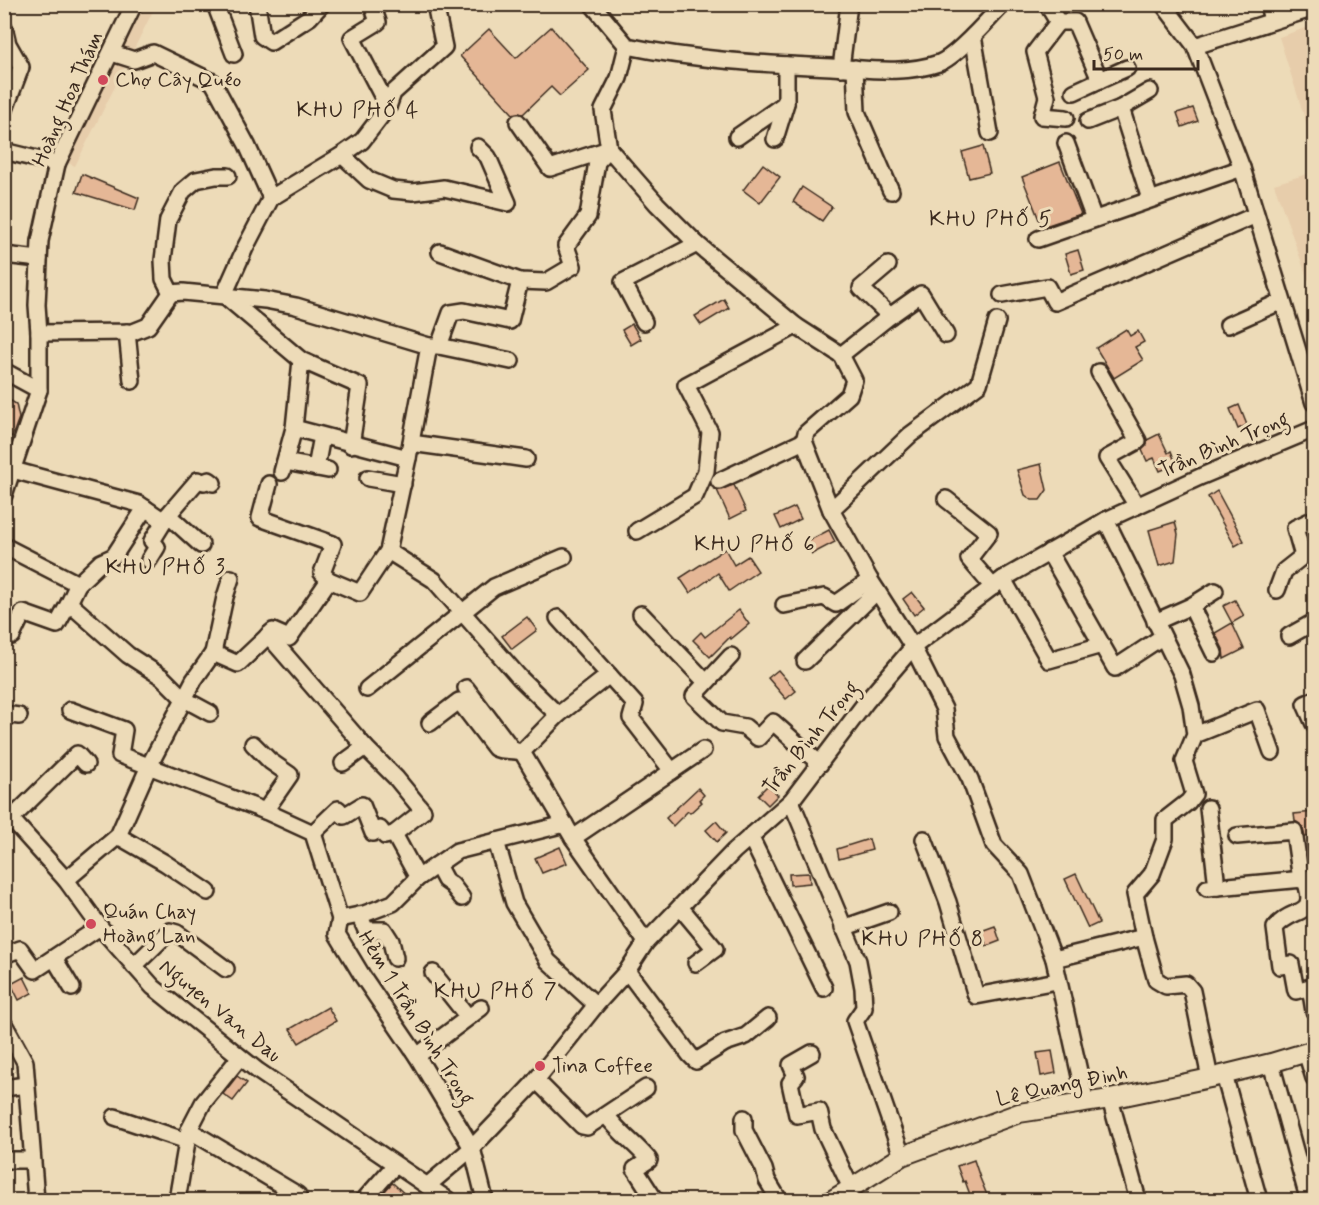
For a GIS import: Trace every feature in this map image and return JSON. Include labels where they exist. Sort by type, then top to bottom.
[{"type":"main road","name":"Lê Quang Định","points":[[832,1200],[902,1156],[1019,1113],[1110,1099],[1217,1076],[1310,1051]]},
{"type":"street","name":"Hoàng Hoa Thám","points":[[4,495],[39,390],[37,305],[40,241],[57,164],[135,4]]},
{"type":"street","points":[[215,4],[234,54]]},
{"type":"street","points":[[257,4],[262,36],[271,42],[310,17],[322,4]]},
{"type":"street","points":[[372,4],[378,22],[352,38],[391,100]]},
{"type":"street","points":[[224,296],[245,248],[271,198],[362,141],[391,100],[444,47],[435,4]]},
{"type":"street","points":[[592,4],[627,46],[662,54],[786,65],[909,70],[941,62],[973,36],[1003,4]]},
{"type":"street","points":[[849,4],[848,68],[857,112],[891,191]]},
{"type":"street","points":[[1047,4],[1058,22]]},
{"type":"street","points":[[1268,4],[1272,21]]},
{"type":"street","points":[[1167,6],[1195,46],[1242,168],[1314,403]]},
{"type":"street","points":[[1195,46],[1314,8]]},
{"type":"street","points":[[1058,22],[1075,22],[1100,80]]},
{"type":"street","points":[[1058,22],[1035,52],[1047,97],[1042,116],[1066,118]]},
{"type":"street","points":[[4,27],[8,44],[21,67],[4,112]]},
{"type":"street","points":[[973,36],[990,133]]},
{"type":"street","points":[[627,46],[619,78],[603,110],[609,149],[657,204],[697,244],[796,326],[841,355],[854,380],[849,395],[806,433],[804,441],[831,510],[874,586],[913,647],[944,709],[947,736],[970,779],[994,845],[1021,873],[1054,959],[1057,981],[1086,1103]]},
{"type":"street","points":[[112,52],[134,60],[153,53],[213,82],[247,145],[271,198]]},
{"type":"street","points":[[776,139],[786,103],[786,65]]},
{"type":"street","points":[[1074,92],[1127,68]]},
{"type":"street","points":[[1088,121],[1121,108],[1149,91]]},
{"type":"street","points":[[737,137],[786,103]]},
{"type":"street","points":[[1121,108],[1150,199]]},
{"type":"street","points":[[518,122],[550,168],[609,149]]},
{"type":"street","points":[[1066,143],[1094,219]]},
{"type":"street","points":[[342,155],[369,180],[393,190],[413,192],[444,188],[508,203],[488,157],[478,147]]},
{"type":"street","points":[[440,252],[520,280],[546,282],[573,266],[566,246],[588,216],[597,162],[609,149]]},
{"type":"street","points":[[4,151],[57,164]]},
{"type":"street","points":[[1038,239],[1242,168]]},
{"type":"street","points":[[171,293],[164,279],[163,260],[168,220],[183,191],[196,180],[228,176]]},
{"type":"street","points":[[1002,295],[1047,287],[1055,302],[1256,216]]},
{"type":"street","points":[[644,322],[623,282],[697,244]]},
{"type":"street","points":[[4,255],[39,258]]},
{"type":"street","points":[[888,265],[861,288],[890,316]]},
{"type":"street","points":[[269,484],[260,518],[333,544],[322,573],[329,580],[360,593],[388,551],[434,346],[451,313],[464,311],[510,321],[520,280]]},
{"type":"street","points":[[171,293],[183,292],[265,300],[296,306],[434,346],[511,361]]},
{"type":"street","points":[[39,333],[133,332],[148,326],[171,293]]},
{"type":"street","points":[[841,355],[921,294],[946,335]]},
{"type":"street","points":[[224,296],[301,360],[360,386],[351,445]]},
{"type":"street","points":[[1228,325],[1282,301]]},
{"type":"street","points":[[831,510],[910,435],[979,384],[997,321]]},
{"type":"street","points":[[637,531],[695,496],[706,471],[710,432],[686,386],[796,326]]},
{"type":"street","points":[[127,332],[132,381]]},
{"type":"street","points":[[301,360],[294,428],[284,467],[322,469],[322,436]]},
{"type":"street","points":[[4,371],[39,390]]},
{"type":"street","points":[[1099,372],[1138,441],[1107,458],[1137,506]]},
{"type":"street","points":[[294,428],[351,445],[526,459]]},
{"type":"street","name":"Trần Bình Trọng","points":[[427,1186],[472,1148],[536,1080],[596,1005],[627,971],[646,942],[750,836],[791,801],[866,702],[913,647],[998,583],[1106,520],[1202,476],[1314,429]]},
{"type":"street","points":[[719,481],[804,441]]},
{"type":"street","points":[[13,470],[138,504],[166,518],[201,545]]},
{"type":"street","points":[[149,560],[157,547],[153,541],[166,518],[200,476]]},
{"type":"street","points":[[368,478],[403,484]]},
{"type":"street","points":[[946,499],[989,533],[969,559],[998,583],[1049,660],[1102,645]]},
{"type":"street","points":[[4,633],[12,636],[23,613],[57,625],[78,584],[101,562],[114,556],[145,508]]},
{"type":"street","points":[[1277,590],[1284,571],[1303,556],[1295,528],[1314,519]]},
{"type":"street","points":[[1106,520],[1182,675],[1191,706],[1195,735],[1184,760],[1194,794],[1166,820],[1165,839],[1152,874],[1135,894],[1144,937],[1156,980],[1166,986],[1186,984],[1192,991],[1217,1076],[1259,1200]]},
{"type":"street","points":[[4,546],[78,584]]},
{"type":"street","points":[[388,551],[434,580],[519,677],[558,715]]},
{"type":"street","points":[[1049,552],[1115,668],[1162,637]]},
{"type":"street","points":[[366,689],[494,587],[564,557]]},
{"type":"street","points":[[66,880],[118,836],[149,766],[194,681],[213,653],[231,578]]},
{"type":"street","points":[[213,653],[238,664],[273,631],[289,638],[329,580]]},
{"type":"street","points":[[784,605],[824,597],[836,604],[874,586]]},
{"type":"street","points":[[805,661],[874,586]]},
{"type":"street","points":[[1155,622],[1191,606],[1215,591]]},
{"type":"street","points":[[69,603],[128,655],[162,677],[184,699],[210,713]]},
{"type":"street","points":[[1191,606],[1214,653]]},
{"type":"street","points":[[641,614],[706,682]]},
{"type":"street","points":[[558,618],[635,704],[631,718],[672,771]]},
{"type":"street","points":[[1288,636],[1314,622]]},
{"type":"street","points":[[70,710],[124,730],[120,755],[265,811],[313,833],[338,809],[344,816],[362,805],[373,833],[380,829],[385,836],[394,834],[423,811],[396,777],[364,747],[268,635]]},
{"type":"street","points":[[730,656],[694,696],[722,723],[745,727],[758,738],[773,722],[820,764]]},
{"type":"street","points":[[430,723],[459,701],[495,748],[517,750],[609,675]]},
{"type":"street","points":[[466,688],[517,750],[573,838],[646,942]]},
{"type":"street","points":[[1310,702],[1314,724]]},
{"type":"street","points":[[1195,735],[1257,710],[1272,752]]},
{"type":"street","points":[[253,744],[270,761],[290,775],[265,811]]},
{"type":"street","points":[[343,763],[364,747]]},
{"type":"street","points":[[573,838],[703,750]]},
{"type":"street","points":[[8,815],[76,754],[86,764]]},
{"type":"street","points":[[791,801],[858,961],[864,1008],[855,1021],[902,1156]]},
{"type":"street","points":[[1208,808],[1212,888],[1307,879]]},
{"type":"street","name":"Nguyen Van Dau","points":[[8,815],[66,880],[100,927],[153,987],[240,1057],[448,1200]]},
{"type":"street","points":[[340,919],[393,903],[418,878],[458,851],[565,825]]},
{"type":"street","points":[[1237,836],[1294,831],[1307,879],[1310,903],[1304,911],[1281,920],[1275,928],[1280,966],[1291,964],[1296,991],[1312,986],[1314,1011]]},
{"type":"street","name":"Hẻm 1 Trần Bình Trọng","points":[[313,833],[340,919],[338,934],[363,977],[417,1056],[472,1148],[479,1197]]},
{"type":"street","points":[[394,834],[418,878]]},
{"type":"street","points":[[118,836],[165,863],[208,892]]},
{"type":"street","points":[[750,836],[824,988]]},
{"type":"street","points":[[924,839],[948,902],[976,996],[1057,981]]},
{"type":"street","points":[[496,841],[513,903],[548,961],[596,1005]]},
{"type":"street","points":[[437,865],[445,880],[462,898]]},
{"type":"street","points":[[680,907],[714,949],[696,963]]},
{"type":"street","points":[[843,928],[889,912]]},
{"type":"street","points":[[359,915],[366,930],[384,930],[391,941],[395,958]]},
{"type":"street","points":[[4,955],[20,949],[35,970],[100,927]]},
{"type":"street","points":[[134,966],[170,931],[177,933],[226,969]]},
{"type":"street","points":[[1054,959],[1144,937]]},
{"type":"street","points":[[54,958],[72,988]]},
{"type":"street","points":[[627,971],[696,1061],[725,1043],[746,1036],[768,1018]]},
{"type":"street","points":[[417,1056],[475,1012],[433,973]]},
{"type":"street","points":[[4,1024],[24,1062],[36,1200]]},
{"type":"street","points":[[1310,1051],[1314,1078]]},
{"type":"street","points":[[812,1053],[791,1065],[796,1076],[790,1083],[797,1115],[819,1111],[823,1129],[851,1188]]},
{"type":"street","points":[[177,1200],[188,1135],[203,1103],[240,1057]]},
{"type":"street","points":[[1271,1063],[1308,1198]]},
{"type":"street","points":[[536,1080],[585,1127],[607,1116],[646,1088]]},
{"type":"street","points":[[4,1088],[26,1085]]},
{"type":"street","points":[[1110,1099],[1138,1200]]},
{"type":"street","points":[[115,1116],[188,1135],[298,1195]]},
{"type":"street","points":[[607,1116],[618,1131],[638,1147],[649,1160],[635,1169],[655,1200]]},
{"type":"street","points":[[744,1118],[744,1130],[764,1169],[766,1180],[779,1200]]},
{"type":"street","points":[[4,1160],[32,1160]]},
{"type":"street","points":[[364,1200],[395,1165]]},
{"type":"shaded area","name":"Chợ Cây Quéo","points":[[125,5],[156,5],[75,166],[49,155]]},
{"type":"shaded area","points":[[1314,25],[1314,147],[1279,37]]},
{"type":"shaded area","points":[[1314,172],[1314,278],[1308,280],[1274,184]]},
{"type":"building","points":[[551,27],[589,70],[560,96],[551,87],[523,114],[513,114],[460,56],[489,29],[516,58]]},
{"type":"building","points":[[1193,108],[1198,121],[1182,127],[1177,113]]},
{"type":"building","points":[[983,146],[990,173],[969,178],[962,152]]},
{"type":"building","points":[[1060,162],[1081,214],[1042,227],[1022,177]]},
{"type":"building","points":[[763,164],[780,177],[760,203],[743,190]]},
{"type":"building","points":[[82,174],[139,198],[135,210],[76,192]]},
{"type":"building","points":[[802,187],[832,207],[822,221],[793,202]]},
{"type":"building","points":[[1078,250],[1084,270],[1071,274],[1065,254]]},
{"type":"building","points":[[724,299],[729,308],[701,325],[695,316]]},
{"type":"building","points":[[632,324],[641,339],[631,345],[622,330]]},
{"type":"building","points":[[1126,329],[1130,336],[1138,331],[1144,342],[1135,347],[1143,360],[1114,378],[1096,348]]},
{"type":"building","points":[[4,397],[16,404],[19,418],[12,437],[4,432]]},
{"type":"building","points":[[1239,405],[1247,425],[1238,429],[1230,409]]},
{"type":"building","points":[[1159,434],[1168,453],[1171,451],[1176,464],[1160,471],[1154,458],[1147,461],[1142,450],[1147,445],[1147,440]]},
{"type":"building","points":[[1041,464],[1047,490],[1040,500],[1032,500],[1025,495],[1017,470]]},
{"type":"building","points":[[734,485],[746,511],[730,519],[717,490]]},
{"type":"building","points":[[1217,491],[1244,541],[1235,546],[1208,497]]},
{"type":"building","points":[[795,507],[801,519],[781,529],[775,516]]},
{"type":"building","points":[[1175,522],[1178,534],[1175,561],[1159,566],[1149,530]]},
{"type":"building","points":[[829,530],[835,542],[812,554],[806,542]]},
{"type":"building","points":[[725,549],[734,565],[748,556],[758,571],[729,591],[718,573],[690,593],[680,578]]},
{"type":"building","points":[[912,592],[924,607],[914,615],[903,599]]},
{"type":"building","points":[[1235,600],[1244,616],[1232,623],[1223,606]]},
{"type":"building","points":[[739,610],[749,624],[731,639],[730,637],[710,657],[693,640],[701,632],[705,637]]},
{"type":"building","points":[[527,617],[537,630],[512,649],[502,636]]},
{"type":"building","points":[[1232,623],[1244,649],[1224,659],[1223,649],[1215,633]]},
{"type":"building","points":[[778,670],[796,691],[786,699],[768,678]]},
{"type":"building","points":[[768,785],[778,795],[768,805],[758,795]]},
{"type":"building","points":[[698,788],[704,795],[699,800],[702,802],[690,813],[688,811],[673,826],[666,818]]},
{"type":"building","points":[[1314,812],[1314,836],[1305,837],[1302,826],[1295,821],[1294,814]]},
{"type":"building","points":[[716,821],[726,833],[717,842],[706,830]]},
{"type":"building","points":[[869,839],[872,850],[839,859],[837,849]]},
{"type":"building","points":[[560,847],[567,863],[542,873],[535,858]]},
{"type":"building","points":[[809,873],[810,883],[790,885],[789,874]]},
{"type":"building","points":[[1076,874],[1099,923],[1088,928],[1065,879]]},
{"type":"building","points":[[995,926],[1000,941],[987,946],[981,931]]},
{"type":"building","points":[[24,977],[32,993],[19,1000],[11,984]]},
{"type":"building","points":[[328,1007],[336,1021],[299,1043],[290,1029]]},
{"type":"building","points":[[1052,1051],[1056,1073],[1041,1076],[1037,1053]]},
{"type":"building","points":[[237,1076],[247,1083],[233,1101],[223,1094]]},
{"type":"building","points":[[974,1160],[989,1200],[972,1200],[957,1166]]},
{"type":"building","points":[[392,1183],[394,1184],[411,1200],[377,1200]]},
{"type":"place","name":"Chợ Cây Quéo","points":[[103,80]]},
{"type":"place","name":"Quán Chay Hoàng Lan","points":[[91,924]]},
{"type":"place","name":"Tina Coffee","points":[[540,1066]]},
{"type":"district","name":"KHU PHỐ 4","points":[[358,111]]},
{"type":"district","name":"KHU PHỐ 5","points":[[991,220]]},
{"type":"district","name":"KHU PHỐ 6","points":[[755,545]]},
{"type":"district","name":"KHU PHỐ 3","points":[[166,568]]},
{"type":"district","name":"KHU PHỐ 8","points":[[923,940]]},
{"type":"district","name":"KHU PHỐ 7","points":[[496,992]]}]
